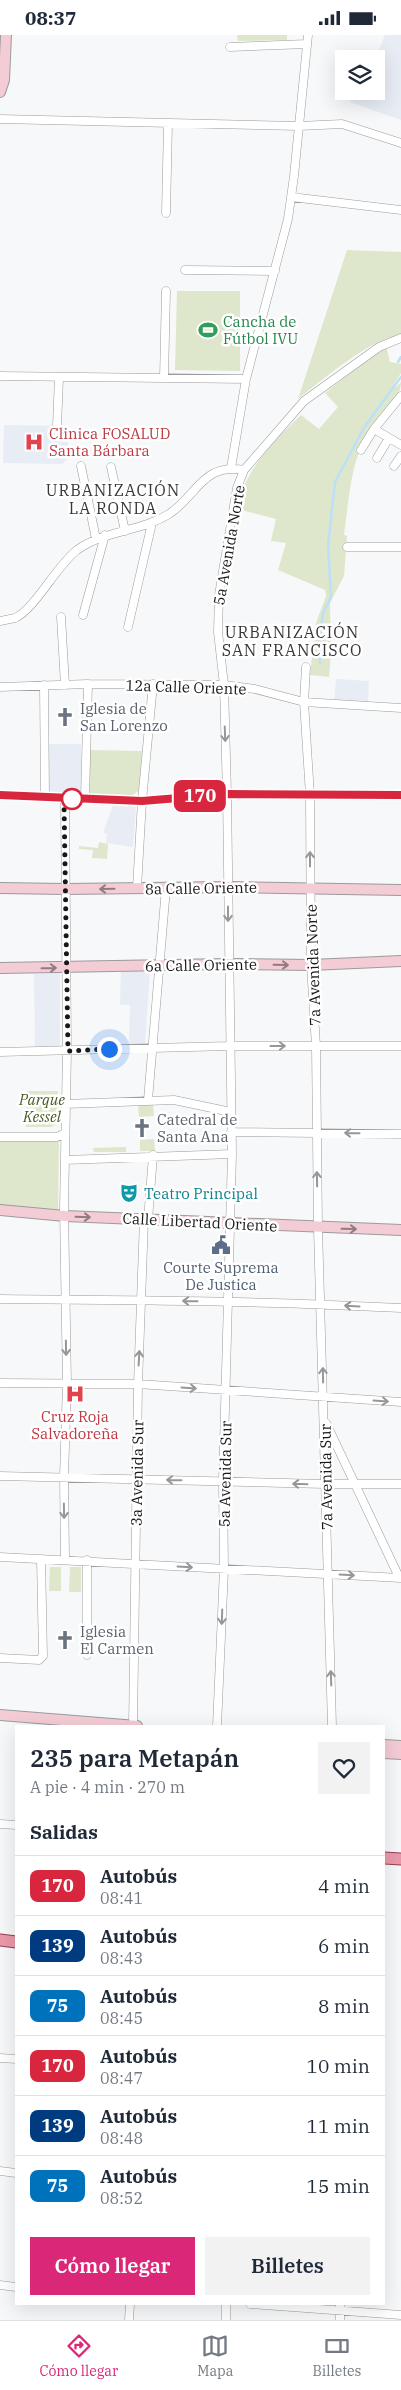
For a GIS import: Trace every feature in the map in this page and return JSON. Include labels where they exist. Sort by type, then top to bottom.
[{"type":"main road","points":[[385,1858],[401,1859]]},
{"type":"main road","points":[[0,1940],[15,1943]]},
{"type":"street","points":[[0,92],[4,80],[6,35]]},
{"type":"street","name":"5a Avenida Norte","points":[[231,1222],[232,1154],[227,794],[224,685],[218,632],[219,595],[237,488],[244,470],[232,468],[246,379],[291,197],[308,35]]},
{"type":"street","points":[[230,47],[307,44]]},
{"type":"street","points":[[0,119],[299,126],[342,125],[401,143]]},
{"type":"street","points":[[166,213],[168,123]]},
{"type":"street","points":[[291,197],[401,210]]},
{"type":"street","points":[[185,270],[274,271]]},
{"type":"street","points":[[164,378],[166,291]]},
{"type":"street","points":[[244,470],[304,402],[379,347],[401,337]]},
{"type":"street","points":[[0,376],[246,379]]},
{"type":"street","points":[[57,425],[59,377]]},
{"type":"street","points":[[361,450],[374,429],[401,396]]},
{"type":"street","points":[[374,429],[389,438],[400,441]]},
{"type":"street","points":[[377,458],[389,438]]},
{"type":"street","points":[[394,466],[401,456]]},
{"type":"street","points":[[81,466],[96,539]]},
{"type":"street","points":[[111,467],[125,531]]},
{"type":"street","points":[[0,621],[16,617],[71,555],[105,535],[152,523],[174,511],[211,473],[232,468]]},
{"type":"street","points":[[128,627],[152,523]]},
{"type":"street","points":[[83,615],[105,535]]},
{"type":"street","points":[[347,547],[401,547]]},
{"type":"street","points":[[61,617],[65,685]]},
{"type":"street","name":"7a Avenida Norte","points":[[306,667],[304,702],[310,795],[311,965],[316,1046],[318,1228]]},
{"type":"street","points":[[137,888],[142,801],[153,684]]},
{"type":"street","name":"12a Calle Oriente","points":[[0,687],[153,684],[224,685],[255,689],[304,702],[401,708]]},
{"type":"street","points":[[44,685],[45,797]]},
{"type":"street","points":[[85,799],[88,685]]},
{"type":"street","points":[[0,795],[142,801],[227,794],[401,795]]},
{"type":"street","points":[[65,799],[68,1051],[65,1104],[65,1559]]},
{"type":"street","name":"8a Calle Oriente","points":[[0,888],[310,887],[401,890]]},
{"type":"street","points":[[148,1100],[166,888]]},
{"type":"street","name":"6a Calle Oriente","points":[[0,968],[228,964],[311,965],[401,961]]},
{"type":"street","points":[[0,1052],[230,1046],[401,1046]]},
{"type":"street","points":[[65,1104],[148,1100],[180,1101],[231,1112]]},
{"type":"street","points":[[231,1132],[401,1134]]},
{"type":"street","points":[[0,1137],[58,1137],[65,1133]]},
{"type":"street","points":[[65,1160],[153,1155],[232,1154]]},
{"type":"street","name":"3a Avenida Sur","points":[[134,1725],[138,1384],[146,1220],[153,1155]]},
{"type":"street","name":"Calle Libertad Oriente","points":[[0,1210],[65,1216],[146,1220],[231,1222],[318,1228],[401,1229]]},
{"type":"street","name":"5a Avenida Sur","points":[[217,1725],[224,1569],[223,1481],[231,1222]]},
{"type":"street","name":"7a Avenida Sur","points":[[318,1228],[325,1422],[332,1725]]},
{"type":"street","points":[[0,1299],[143,1299],[401,1308]]},
{"type":"street","points":[[0,1383],[138,1384],[401,1402]]},
{"type":"street","points":[[0,1557],[400,1577],[325,1422]]},
{"type":"street","points":[[0,1476],[325,1485],[401,1484]]},
{"type":"street","points":[[0,1658],[39,1660],[43,1656],[41,1559]]},
{"type":"street","points":[[87,1561],[87,1655]]},
{"type":"street","points":[[0,1715],[122,1725]]},
{"type":"street","points":[[385,1745],[401,1746]]},
{"type":"street","points":[[385,1753],[401,1754]]},
{"type":"street","points":[[0,1824],[15,1825]]},
{"type":"street","points":[[0,2058],[15,2059]]},
{"type":"street","points":[[0,2171],[15,2173]]},
{"type":"street","points":[[0,2285],[15,2287]]},
{"type":"street","points":[[129,2320],[130,2305]]},
{"type":"street","points":[[226,2305],[226,2320]]},
{"type":"street","points":[[280,2305],[340,2307],[401,2315]]},
{"type":"street","points":[[340,2307],[340,2320]]},
{"type":"shaded area","points":[[385,35],[401,35],[401,120],[350,102],[351,100],[385,100],[385,50],[379,50]]},
{"type":"shaded area","points":[[4,425],[68,426],[68,459],[62,464],[3,463]]},
{"type":"shaded area","points":[[336,679],[369,681],[368,703],[334,701]]},
{"type":"shaded area","points":[[49,744],[81,744],[81,793],[49,793]]},
{"type":"shaded area","points":[[113,805],[136,807],[133,847],[106,843],[107,834],[103,833]]},
{"type":"shaded area","points":[[121,970],[150,970],[145,1045],[129,1045],[130,1005],[120,1005]]},
{"type":"shaded area","points":[[60,973],[60,1046],[35,1047],[34,974]]},
{"type":"green space","points":[[237,35],[287,35],[287,40],[238,41]]},
{"type":"green space","points":[[347,250],[401,252],[401,336],[377,343],[362,351],[298,399]]},
{"type":"green space","name":"Cancha de Fútbol IVU","points":[[177,291],[240,291],[240,371],[175,370]]},
{"type":"green space","points":[[386,345],[390,362],[401,364],[401,373],[394,384],[396,387],[401,382],[400,389],[390,407],[375,424],[364,441],[355,464],[344,535],[347,536],[344,576],[330,603],[331,654],[329,677],[310,675],[316,623],[326,596],[325,590],[278,570],[286,543],[271,541],[276,519],[237,509],[246,481],[253,469],[280,435],[301,415],[319,429],[338,407],[325,393]]},
{"type":"green space","points":[[90,750],[142,751],[139,790],[132,796],[93,796],[89,791]]},
{"type":"green space","points":[[99,842],[108,844],[107,859],[92,858],[93,850],[79,849],[79,846],[98,848]]},
{"type":"green space","name":"Parque Kessel","points":[[27,1091],[58,1091],[57,1123],[52,1127],[26,1127]]},
{"type":"green space","points":[[138,1105],[153,1105],[154,1116],[139,1117]]},
{"type":"green space","points":[[154,1139],[155,1151],[140,1151],[140,1140]]},
{"type":"green space","points":[[0,1140],[59,1140],[58,1212],[0,1208]]},
{"type":"green space","points":[[126,1147],[126,1152],[94,1152],[93,1148]]},
{"type":"green space","points":[[50,1567],[61,1567],[61,1591],[49,1591]]},
{"type":"green space","points":[[70,1567],[81,1567],[81,1592],[69,1592]]},
{"type":"waterway","points":[[398,362],[401,357]]},
{"type":"waterway","points":[[320,663],[320,635],[323,613],[331,597],[328,546],[335,482],[365,426],[401,377]]},
{"type":"bus line","name":"170","points":[[0,795],[142,801],[227,794],[401,795]]},
{"type":"place","name":"Cancha de Fútbol IVU","points":[[208,330]]},
{"type":"place","name":"Clinica FOSALUD Santa Bárbara","points":[[34,442]]},
{"type":"place","name":"Iglesia de San Lorenzo","points":[[65,717]]},
{"type":"place","name":"Catedral de Santa Ana","points":[[142,1128]]},
{"type":"place","name":"Teatro Principal","points":[[129,1193]]},
{"type":"place","name":"Courte Suprema De Justica","points":[[221,1245]]},
{"type":"place","name":"Cruz Roja Salvadoreña","points":[[75,1394]]},
{"type":"place","name":"Iglesia El Carmen","points":[[65,1640]]},
{"type":"district","name":"URBANIZACIÓN LA RONDA","points":[[113,499]]},
{"type":"district","name":"URBANIZACIÓN SAN FRANCISCO","points":[[292,641]]},
{"type":"route","points":[[72,799],[65,799],[64,801],[68,1051],[109,1049]]}]
